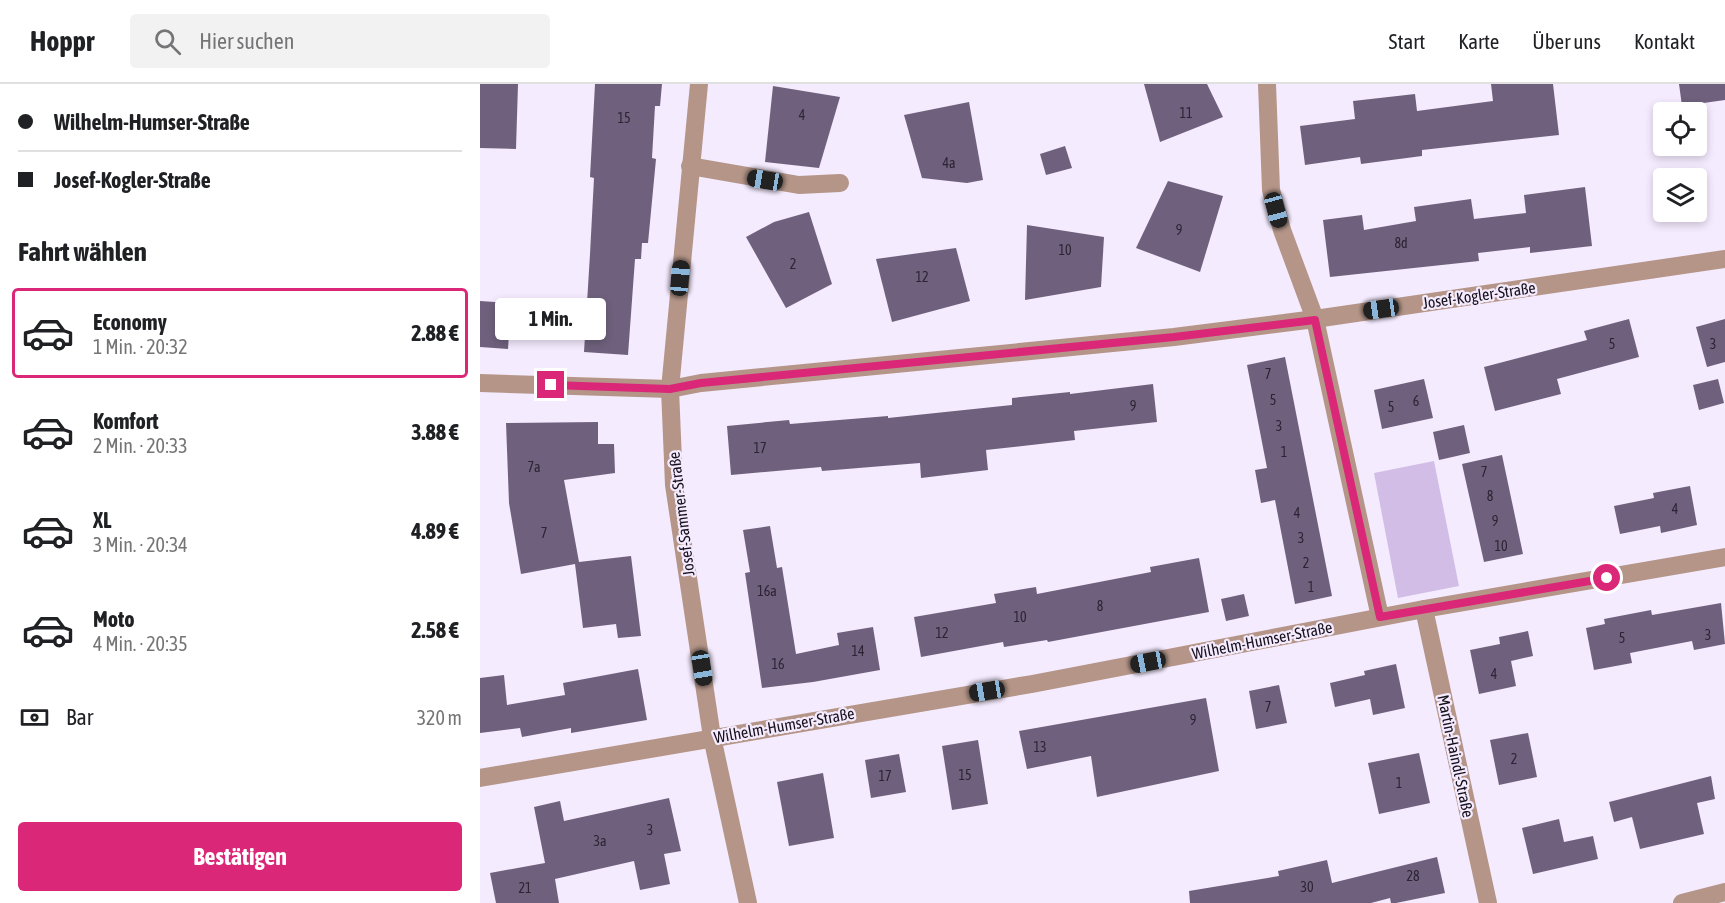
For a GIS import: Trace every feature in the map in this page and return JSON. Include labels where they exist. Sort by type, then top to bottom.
[{"type":"street","name":"Josef-Sammer-Straße","points":[[699,84],[670,389],[674,485],[712,737],[748,903]]},
{"type":"street","points":[[1267,84],[1271,189],[1282,230],[1315,320],[1380,617]]},
{"type":"street","points":[[690,166],[799,185],[840,183]]},
{"type":"street","name":"Josef-Kogler-Straße","points":[[480,383],[670,389],[701,383],[1174,337],[1315,320],[1725,260]]},
{"type":"street","name":"Wilhelm-Humser-Straße","points":[[480,778],[1032,684],[1380,617],[1725,557]]},
{"type":"street","name":"Martin-Haindl-Straße","points":[[1424,609],[1488,903]]},
{"type":"street","points":[[1682,903],[1725,892]]},
{"type":"shaded area","points":[[1434,461],[1459,586],[1398,598],[1374,473]]},
{"type":"building","points":[[480,84],[518,84],[516,149],[480,148]]},
{"type":"building","points":[[595,84],[662,84],[660,106],[655,106],[652,158],[656,159],[648,243],[642,243],[641,259],[635,259],[628,355],[584,352],[594,178],[590,177]]},
{"type":"building","points":[[1144,84],[1207,84],[1223,117],[1160,142]]},
{"type":"building","points":[[1491,84],[1553,84],[1559,135],[1422,150],[1422,156],[1361,164],[1360,157],[1305,165],[1300,126],[1355,119],[1353,101],[1415,94],[1417,111],[1493,101]]},
{"type":"building","points":[[1679,84],[1725,84],[1725,100],[1681,102]]},
{"type":"building","points":[[773,86],[840,97],[819,168],[765,162]]},
{"type":"building","points":[[969,102],[983,180],[967,183],[922,178],[904,115]]},
{"type":"building","points":[[1065,146],[1072,168],[1046,175],[1040,154]]},
{"type":"building","points":[[1168,181],[1223,196],[1200,272],[1136,248]]},
{"type":"building","points":[[1585,187],[1592,246],[1530,253],[1530,247],[1478,253],[1479,261],[1330,277],[1323,220],[1362,215],[1364,230],[1416,221],[1414,207],[1471,199],[1474,219],[1526,213],[1524,195]]},
{"type":"building","points":[[809,212],[832,284],[786,308],[746,237],[774,222]]},
{"type":"building","points":[[1027,225],[1104,237],[1101,287],[1025,300]]},
{"type":"building","points":[[956,248],[970,301],[892,322],[876,259]]},
{"type":"building","points":[[480,301],[511,303],[508,349],[480,347]]},
{"type":"building","points":[[1629,319],[1639,357],[1557,379],[1561,394],[1495,411],[1484,367],[1587,340],[1584,331]]},
{"type":"building","points":[[1725,319],[1725,362],[1707,367],[1696,327]]},
{"type":"building","points":[[1285,357],[1332,596],[1295,604],[1275,500],[1261,503],[1255,470],[1267,468],[1247,365]]},
{"type":"building","points":[[1424,379],[1433,418],[1382,429],[1374,390]]},
{"type":"building","points":[[1718,379],[1724,403],[1699,410],[1693,385]]},
{"type":"building","points":[[1153,384],[1157,422],[1074,431],[1075,440],[986,450],[988,470],[921,478],[920,463],[822,471],[821,467],[731,475],[727,426],[789,420],[790,424],[888,416],[888,418],[1012,405],[1012,398]]},
{"type":"building","points":[[598,422],[598,444],[614,444],[615,473],[564,480],[579,562],[631,556],[641,636],[618,638],[616,624],[583,628],[575,564],[521,574],[509,503],[506,423]]},
{"type":"building","points":[[1464,425],[1470,453],[1439,460],[1433,432]]},
{"type":"building","points":[[1502,455],[1523,554],[1484,562],[1462,464]]},
{"type":"building","points":[[1690,486],[1697,525],[1661,533],[1660,526],[1620,534],[1614,506],[1654,498],[1653,493]]},
{"type":"building","points":[[770,526],[777,568],[782,567],[796,654],[839,645],[837,633],[873,627],[880,670],[762,688],[745,573],[750,572],[743,530]]},
{"type":"building","points":[[1199,558],[1209,612],[1048,642],[1047,640],[1004,647],[1003,642],[921,657],[914,617],[996,603],[994,594],[1036,587],[1037,594],[1151,572],[1150,567]]},
{"type":"building","points":[[1244,594],[1249,616],[1226,621],[1221,599]]},
{"type":"building","points":[[1721,603],[1725,644],[1694,650],[1692,641],[1630,653],[1632,663],[1594,670],[1586,628],[1605,624],[1604,619],[1651,610],[1652,615]]},
{"type":"building","points":[[1528,631],[1533,656],[1511,661],[1516,686],[1479,694],[1470,650],[1500,644],[1499,637]]},
{"type":"building","points":[[1396,664],[1405,708],[1373,715],[1370,699],[1335,707],[1330,683],[1365,675],[1364,671]]},
{"type":"building","points":[[638,669],[647,720],[571,733],[571,728],[522,737],[520,728],[480,733],[480,678],[504,675],[507,705],[565,695],[563,683]]},
{"type":"building","points":[[1279,685],[1287,723],[1256,729],[1249,691]]},
{"type":"building","points":[[1206,698],[1219,771],[1097,797],[1091,756],[1027,769],[1019,731]]},
{"type":"building","points":[[1528,733],[1537,777],[1499,785],[1490,740]]},
{"type":"building","points":[[978,740],[988,804],[952,810],[942,746]]},
{"type":"building","points":[[1419,753],[1430,803],[1379,814],[1368,763]]},
{"type":"building","points":[[899,754],[906,792],[871,798],[865,760]]},
{"type":"building","points":[[823,773],[834,838],[789,846],[777,782]]},
{"type":"building","points":[[1711,776],[1715,799],[1697,803],[1704,834],[1640,849],[1632,817],[1614,822],[1609,802]]},
{"type":"building","points":[[669,798],[681,851],[664,854],[670,884],[640,890],[634,861],[555,879],[559,903],[496,903],[490,873],[545,863],[534,807],[560,801],[564,821]]},
{"type":"building","points":[[1559,819],[1564,842],[1593,836],[1598,859],[1533,874],[1522,828]]},
{"type":"building","points":[[1437,857],[1445,893],[1396,903],[1391,903],[1390,898],[1371,903],[1190,903],[1189,891],[1279,876],[1278,871],[1327,860],[1332,883]]},
{"type":"route","points":[[551,385],[670,389],[701,383],[1174,337],[1315,320],[1380,617],[1607,578]]}]
